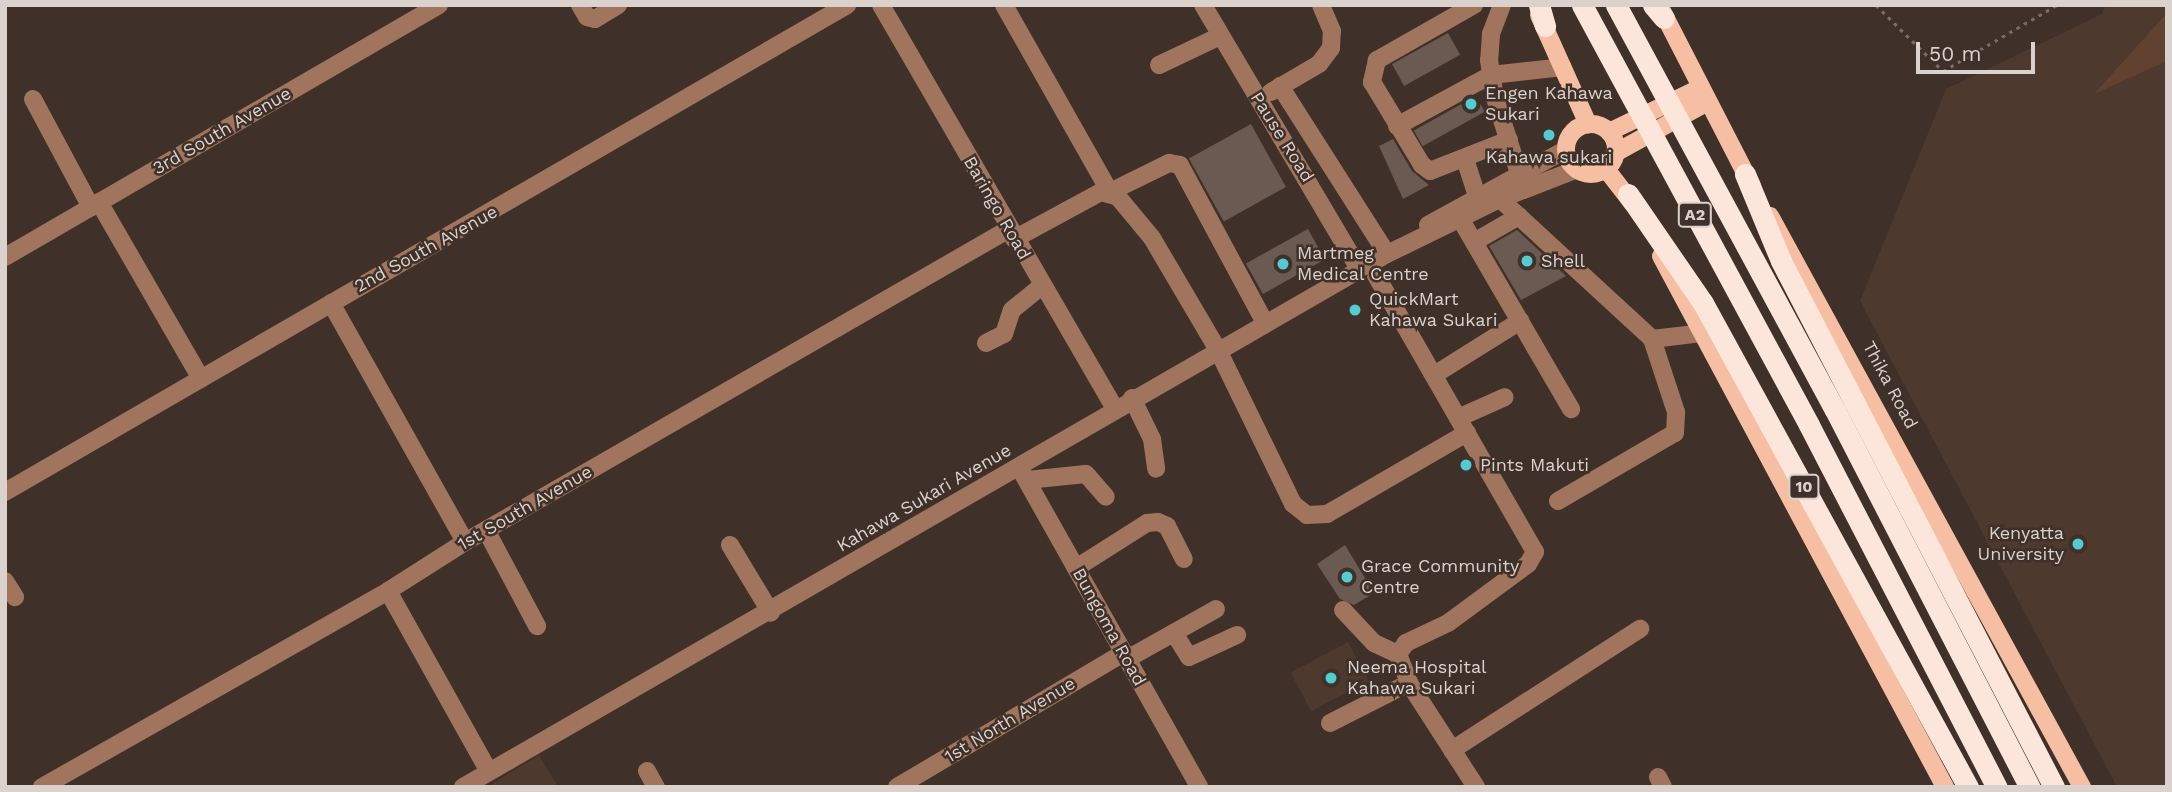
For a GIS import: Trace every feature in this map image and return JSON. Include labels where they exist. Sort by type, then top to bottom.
[{"type":"highway","name":"A2","points":[[1582,5],[1808,425],[1997,787]]},
{"type":"highway","name":"A2","points":[[1616,5],[1835,410],[2030,787]]},
{"type":"highway","points":[[1745,174],[1781,261],[2054,787]]},
{"type":"highway","name":"10","points":[[1628,194],[1703,303],[1968,787]]},
{"type":"main road","points":[[1533,5],[1542,15],[1588,124],[1609,132],[1702,96]]},
{"type":"main road","name":"Thika Road","points":[[1659,9],[1702,96],[1803,271],[2082,787]]},
{"type":"main road","points":[[1588,124],[1571,135],[1565,150],[1575,170],[1589,175],[1606,169],[1615,153],[1702,96]]},
{"type":"main road","points":[[1609,132],[1615,153]]},
{"type":"main road","points":[[1606,169],[1628,194],[1945,787]]},
{"type":"street","name":"3rd South Avenue","points":[[6,253],[439,5]]},
{"type":"street","points":[[580,5],[587,17],[594,19],[618,5]]},
{"type":"street","name":"2nd South Avenue","points":[[5,492],[846,5]]},
{"type":"street","name":"Baringo Road","points":[[881,5],[1011,234],[1115,408]]},
{"type":"street","points":[[1004,5],[1110,192],[1152,238],[1218,350],[1293,504],[1307,515],[1327,514],[1505,397]]},
{"type":"street","name":"Pause Road","points":[[1203,5],[1259,99],[1434,375],[1535,552],[1528,564],[1448,622],[1406,643],[1398,654]]},
{"type":"street","points":[[1259,99],[1319,64],[1331,48],[1332,31],[1321,5]]},
{"type":"street","points":[[1491,34],[1475,5],[1377,60],[1373,82],[1397,126],[1430,171],[1509,141]]},
{"type":"street","points":[[1502,5],[1491,34],[1492,75],[1519,173]]},
{"type":"street","points":[[1159,65],[1220,36]]},
{"type":"street","points":[[1397,126],[1492,75],[1563,67]]},
{"type":"street","points":[[1280,86],[1387,254]]},
{"type":"street","points":[[33,99],[201,379]]},
{"type":"street","name":"Kahawa Sukari Avenue","points":[[1405,244],[1408,237],[1478,195],[1565,150]]},
{"type":"street","points":[[1465,159],[1478,195]]},
{"type":"street","name":"1st South Avenue","points":[[41,787],[388,591],[486,530],[1011,234],[1170,163],[1180,165],[1265,323]]},
{"type":"street","name":"Kahawa Sukari Avenue","points":[[463,787],[1023,474],[1115,408],[1405,244],[1461,220],[1500,199],[1575,170]]},
{"type":"street","points":[[1500,199],[1652,339],[1676,412],[1675,433],[1558,501]]},
{"type":"street","points":[[1474,242],[1519,216]]},
{"type":"street","points":[[1461,220],[1571,409]]},
{"type":"street","points":[[986,343],[1004,334],[1012,310],[1042,286]]},
{"type":"street","points":[[331,303],[465,542]]},
{"type":"street","points":[[1434,375],[1520,321]]},
{"type":"street","points":[[1652,339],[1702,333]]},
{"type":"street","points":[[1132,398],[1152,439],[1156,469]]},
{"type":"street","points":[[1023,474],[1086,474],[1106,497]]},
{"type":"street","name":"Bungoma Road","points":[[1023,474],[1199,787]]},
{"type":"street","points":[[1076,568],[1147,523],[1167,526],[1184,559]]},
{"type":"street","points":[[486,530],[537,626]]},
{"type":"street","points":[[730,545],[771,613]]},
{"type":"street","points":[[5,581],[15,597]]},
{"type":"street","points":[[388,591],[489,772]]},
{"type":"street","name":"1st North Avenue","points":[[897,787],[1126,656],[1216,609]]},
{"type":"street","points":[[1343,610],[1374,643],[1398,654],[1409,682],[1476,787]]},
{"type":"street","points":[[1452,750],[1640,629]]},
{"type":"street","points":[[1174,633],[1189,657],[1237,635]]},
{"type":"street","points":[[1330,723],[1409,682]]},
{"type":"path","points":[[1876,5],[1943,71],[2057,5]]},
{"type":"shaded area","name":"Kenyatta University","points":[[2106,5],[2167,5],[2167,787],[2117,787],[1860,301],[1946,89],[2102,14]]},
{"type":"shaded area","points":[[2167,13],[2167,61],[2094,94]]},
{"type":"shaded area","name":"Neema Hospital Kahawa Sukari","points":[[1348,642],[1369,681],[1311,711],[1291,673]]},
{"type":"shaded area","points":[[539,755],[558,787],[487,787]]},
{"type":"building","points":[[1448,33],[1460,55],[1404,86],[1392,64]]},
{"type":"building","points":[[1476,96],[1485,112],[1423,146],[1414,130]]},
{"type":"building","points":[[1251,124],[1286,187],[1224,221],[1189,158]]},
{"type":"building","points":[[1393,139],[1412,171],[1429,185],[1403,199],[1379,146]]},
{"type":"building","name":"Martmeg Medical Centre","points":[[1308,229],[1325,260],[1263,294],[1246,263]]},
{"type":"building","points":[[1517,230],[1566,276],[1521,300],[1489,246]]},
{"type":"building","name":"Grace Community Centre","points":[[1345,545],[1374,593],[1354,605],[1340,599],[1317,564]]},
{"type":"place","name":"Engen Kahawa Sukari","points":[[1471,104]]},
{"type":"place","name":"Kahawa sukari","points":[[1549,135]]},
{"type":"place","name":"Shell","points":[[1527,261]]},
{"type":"place","name":"Martmeg Medical Centre","points":[[1283,264]]},
{"type":"place","name":"QuickMart Kahawa Sukari","points":[[1355,310]]},
{"type":"place","name":"Pints Makuti","points":[[1466,465]]},
{"type":"place","name":"Kenyatta University","points":[[2078,544]]},
{"type":"place","name":"Grace Community Centre","points":[[1347,577]]},
{"type":"place","name":"Neema Hospital Kahawa Sukari","points":[[1331,678]]}]
